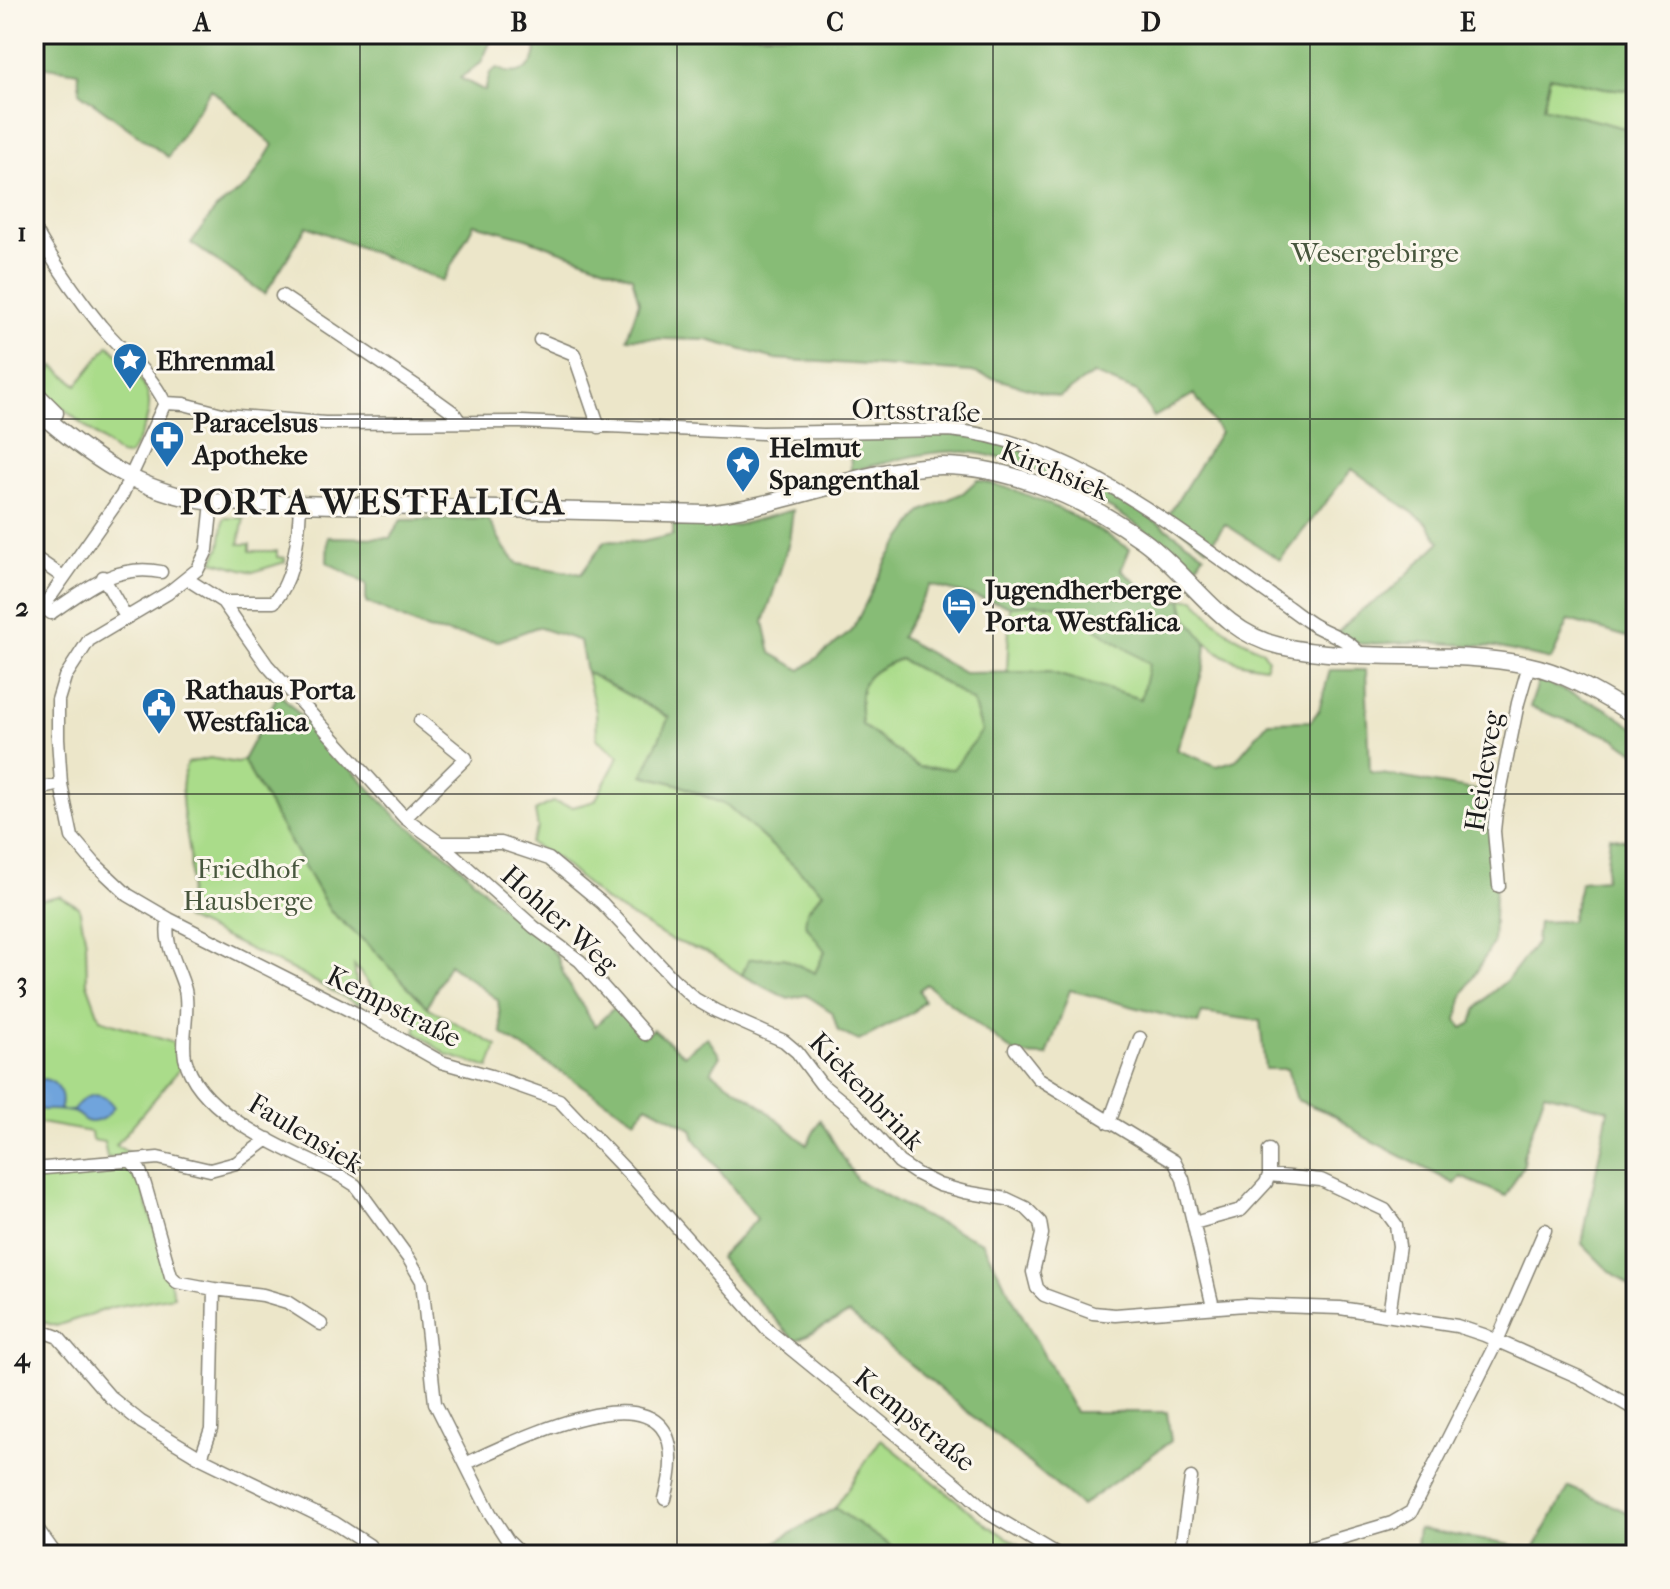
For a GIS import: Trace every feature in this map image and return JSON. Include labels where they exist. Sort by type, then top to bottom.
[{"type":"main road","name":"Kirchsiek","points":[[34,392],[82,445]]},
{"type":"main road","name":"Kirchsiek","points":[[34,408],[130,480],[181,498],[212,502],[706,514],[761,506],[912,468],[973,466],[1037,485],[1139,538],[1178,570],[1221,616],[1256,639],[1304,650],[1487,659],[1529,665],[1575,681],[1636,716]]},
{"type":"street","points":[[34,228],[60,274],[103,328],[152,381],[165,403],[122,495],[34,620]]},
{"type":"street","points":[[282,296],[441,403],[460,422]]},
{"type":"street","points":[[540,340],[574,354],[599,427]]},
{"type":"street","name":"Ortsstraße","points":[[165,403],[184,404],[226,415],[325,423],[521,422],[762,433],[949,430],[1005,438],[1076,469],[1145,509],[1315,626],[1352,644],[1361,655]]},
{"type":"street","name":"Kempstraße","points":[[212,502],[207,550],[198,569],[89,640],[65,677],[58,700],[61,784],[72,837],[128,895],[169,919],[353,1012],[441,1062],[559,1100],[769,1331],[990,1514],[1059,1555]]},
{"type":"street","points":[[223,602],[274,602],[281,594],[291,571],[299,536],[300,505]]},
{"type":"street","points":[[34,557],[63,577]]},
{"type":"street","points":[[44,608],[51,613],[103,577],[139,569],[161,572]]},
{"type":"street","points":[[103,577],[126,617]]},
{"type":"street","points":[[187,579],[223,602],[267,665],[405,818],[440,843]]},
{"type":"street","name":"Heideweg","points":[[1499,886],[1494,831],[1496,812],[1518,703],[1529,665]]},
{"type":"street","points":[[405,818],[466,758],[420,721]]},
{"type":"street","points":[[34,790],[61,784]]},
{"type":"street","name":"Hohler Weg","points":[[440,843],[534,927],[580,961],[645,1034]]},
{"type":"street","name":"Kiekenbrink","points":[[440,843],[501,843],[549,859],[602,903],[695,999],[784,1041],[797,1052],[821,1084],[853,1110],[899,1162],[939,1185],[1007,1199],[1026,1208],[1040,1222],[1042,1234],[1033,1272],[1034,1281],[1044,1295],[1093,1313],[1115,1315],[1245,1305],[1340,1308],[1457,1326],[1579,1377],[1636,1410]]},
{"type":"street","name":"Faulensiek","points":[[169,919],[165,932],[186,993],[183,1032],[186,1060],[195,1081],[220,1108],[268,1139],[355,1185],[409,1259],[425,1293],[435,1403],[490,1513],[508,1541],[522,1555]]},
{"type":"street","points":[[1109,1123],[1140,1038]]},
{"type":"street","points":[[1015,1049],[1038,1078],[1174,1161],[1183,1179],[1213,1307]]},
{"type":"street","points":[[34,1169],[158,1158],[210,1170],[236,1163],[268,1139]]},
{"type":"street","points":[[1194,1223],[1241,1210],[1266,1183],[1269,1150]]},
{"type":"street","points":[[132,1162],[140,1171],[171,1276],[177,1282],[263,1295],[287,1302],[321,1324]]},
{"type":"street","points":[[1269,1175],[1321,1180],[1385,1210],[1396,1225],[1399,1246],[1389,1315]]},
{"type":"street","points":[[1284,1555],[1392,1523],[1411,1512],[1497,1341],[1545,1230]]},
{"type":"street","points":[[201,1458],[211,1429],[214,1289]]},
{"type":"street","points":[[34,1328],[58,1337],[127,1413],[201,1458],[335,1523],[369,1545],[378,1555]]},
{"type":"street","points":[[467,1463],[558,1423],[612,1412],[635,1413],[656,1422],[670,1446],[672,1473],[665,1499]]},
{"type":"street","points":[[1180,1555],[1191,1478]]},
{"type":"street","points":[[34,1524],[56,1555]]},
{"type":"green space","name":"Wesergebirge","points":[[34,34],[494,34],[481,63],[460,78],[485,91],[490,73],[497,68],[515,72],[529,66],[536,52],[530,34],[1636,34],[1636,91],[1550,76],[1543,107],[1636,131],[1636,636],[1634,639],[1569,620],[1551,660],[1496,647],[1421,642],[1361,644],[1337,633],[1358,613],[1389,592],[1440,542],[1427,523],[1352,469],[1280,560],[1225,524],[1208,548],[1166,519],[1220,432],[1194,394],[1154,417],[1137,392],[1093,374],[1059,397],[972,372],[775,359],[707,340],[627,338],[639,302],[632,277],[526,238],[474,224],[443,281],[307,226],[265,294],[191,243],[216,209],[249,184],[273,145],[211,89],[168,157],[80,93],[78,72],[34,65]]},
{"type":"green space","points":[[1550,76],[1636,91],[1636,131],[1543,108]]},
{"type":"green space","points":[[109,345],[135,372],[148,394],[147,418],[131,453],[126,456],[120,455],[37,387],[54,366],[77,385]]},
{"type":"green space","points":[[909,434],[970,436],[1035,455],[1121,499],[1204,554],[1194,570],[1148,533],[1088,496],[1024,466],[994,457],[967,452],[938,452],[851,471],[850,438]]},
{"type":"green space","points":[[977,480],[1018,491],[1056,508],[1130,549],[1121,570],[1164,605],[1182,599],[1184,614],[1206,642],[1204,667],[1177,750],[1217,766],[1236,760],[1268,722],[1311,721],[1319,710],[1330,670],[1366,670],[1370,772],[1499,794],[1493,943],[1463,995],[1457,1020],[1463,1028],[1472,1023],[1476,1010],[1507,980],[1536,943],[1538,922],[1571,921],[1581,881],[1605,879],[1610,837],[1636,842],[1636,1291],[1582,1244],[1608,1110],[1545,1093],[1523,1156],[1524,1164],[1506,1196],[1461,1177],[1455,1184],[1362,1136],[1336,1116],[1297,1100],[1287,1069],[1265,1069],[1260,1021],[1202,1013],[1198,1024],[1070,990],[1047,1056],[1017,1055],[926,984],[919,990],[924,1001],[912,1013],[859,1041],[838,1031],[832,1012],[806,995],[788,999],[742,975],[749,959],[783,958],[815,973],[825,951],[805,924],[807,911],[823,892],[728,806],[677,784],[643,775],[669,717],[586,672],[580,641],[537,627],[499,641],[428,630],[366,602],[366,584],[327,562],[328,537],[390,538],[401,520],[488,519],[505,549],[518,564],[581,574],[605,541],[642,542],[673,535],[673,525],[734,526],[793,510],[789,542],[764,622],[771,653],[801,670],[852,631],[888,558],[922,511],[963,493]],"holes":[[[930,585],[1010,606],[1062,606],[1149,664],[1141,699],[1049,672],[964,673],[901,637]],[[900,659],[973,702],[982,731],[953,769],[918,767],[862,725],[864,682],[877,670]]]},
{"type":"green space","points":[[224,518],[244,518],[239,544],[250,544],[250,551],[277,551],[277,557],[285,558],[285,562],[253,572],[213,561],[220,547]]},
{"type":"green space","points":[[1182,599],[1195,599],[1231,634],[1263,651],[1268,659],[1265,667],[1237,661],[1216,650],[1193,627]]},
{"type":"green space","points":[[1010,606],[1062,606],[1150,664],[1141,700],[1049,672],[1007,672]]},
{"type":"green space","points":[[900,659],[973,702],[982,731],[953,770],[918,767],[862,725],[864,682],[877,670]]},
{"type":"green space","points":[[586,672],[669,718],[643,775],[677,784],[728,806],[823,892],[807,911],[825,951],[815,973],[783,958],[749,959],[742,975],[709,953],[669,939],[604,900],[558,859],[530,843],[538,828],[535,811],[552,802],[573,807],[595,801],[619,756],[597,739],[596,712]]},
{"type":"green space","points":[[1539,680],[1605,708],[1636,729],[1636,753],[1614,738],[1530,707]]},
{"type":"green space","points":[[279,693],[397,817],[456,862],[496,902],[548,945],[595,1026],[616,1006],[643,1037],[653,1029],[684,1055],[707,1037],[720,1056],[711,1072],[759,1104],[807,1145],[820,1120],[857,1180],[923,1216],[982,1242],[1075,1412],[1167,1412],[1171,1441],[1081,1506],[849,1314],[795,1341],[719,1258],[757,1219],[695,1139],[692,1129],[647,1105],[635,1120],[502,1034],[498,1000],[449,964],[427,1007],[371,947],[330,911],[243,760]]},
{"type":"green space","name":"Friedhof Hausberge","points":[[210,758],[237,763],[243,760],[330,911],[371,947],[427,1007],[497,1046],[489,1068],[447,1055],[415,1032],[418,1022],[374,990],[354,965],[359,1005],[184,918],[190,855],[182,786],[187,763]]},
{"type":"green space","points":[[59,896],[79,907],[86,942],[87,983],[100,1019],[180,1045],[183,1065],[116,1145],[132,1155],[107,1158],[104,1142],[92,1140],[91,1132],[34,1122],[34,901]]},
{"type":"green space","points":[[120,1166],[128,1169],[142,1186],[174,1296],[113,1307],[56,1326],[34,1319],[34,1174]]},
{"type":"green space","points":[[881,1439],[987,1525],[1018,1544],[1012,1555],[904,1555],[835,1508]]},
{"type":"green space","points":[[1569,1487],[1636,1516],[1636,1555],[1415,1555],[1418,1529],[1534,1549]]},
{"type":"green space","points":[[835,1508],[904,1555],[752,1555],[760,1551]]},
{"type":"water","points":[[44,1079],[60,1090],[60,1110],[73,1111],[82,1100],[93,1096],[104,1098],[114,1107],[95,1122],[86,1121],[70,1112],[34,1109],[34,1081]]},
{"type":"place","name":"Ehrenmal","points":[[130,391]]},
{"type":"place","name":"Paracelsus Apotheke","points":[[167,469]]},
{"type":"place","name":"Helmut Spangenthal","points":[[743,494]]},
{"type":"place","name":"Jugendherberge Porta Westfalica","points":[[959,636]]},
{"type":"place","name":"Rathaus Porta Westfalica","points":[[159,736]]},
{"type":"district","name":"PORTA WESTFALICA","points":[[373,501]]}]
